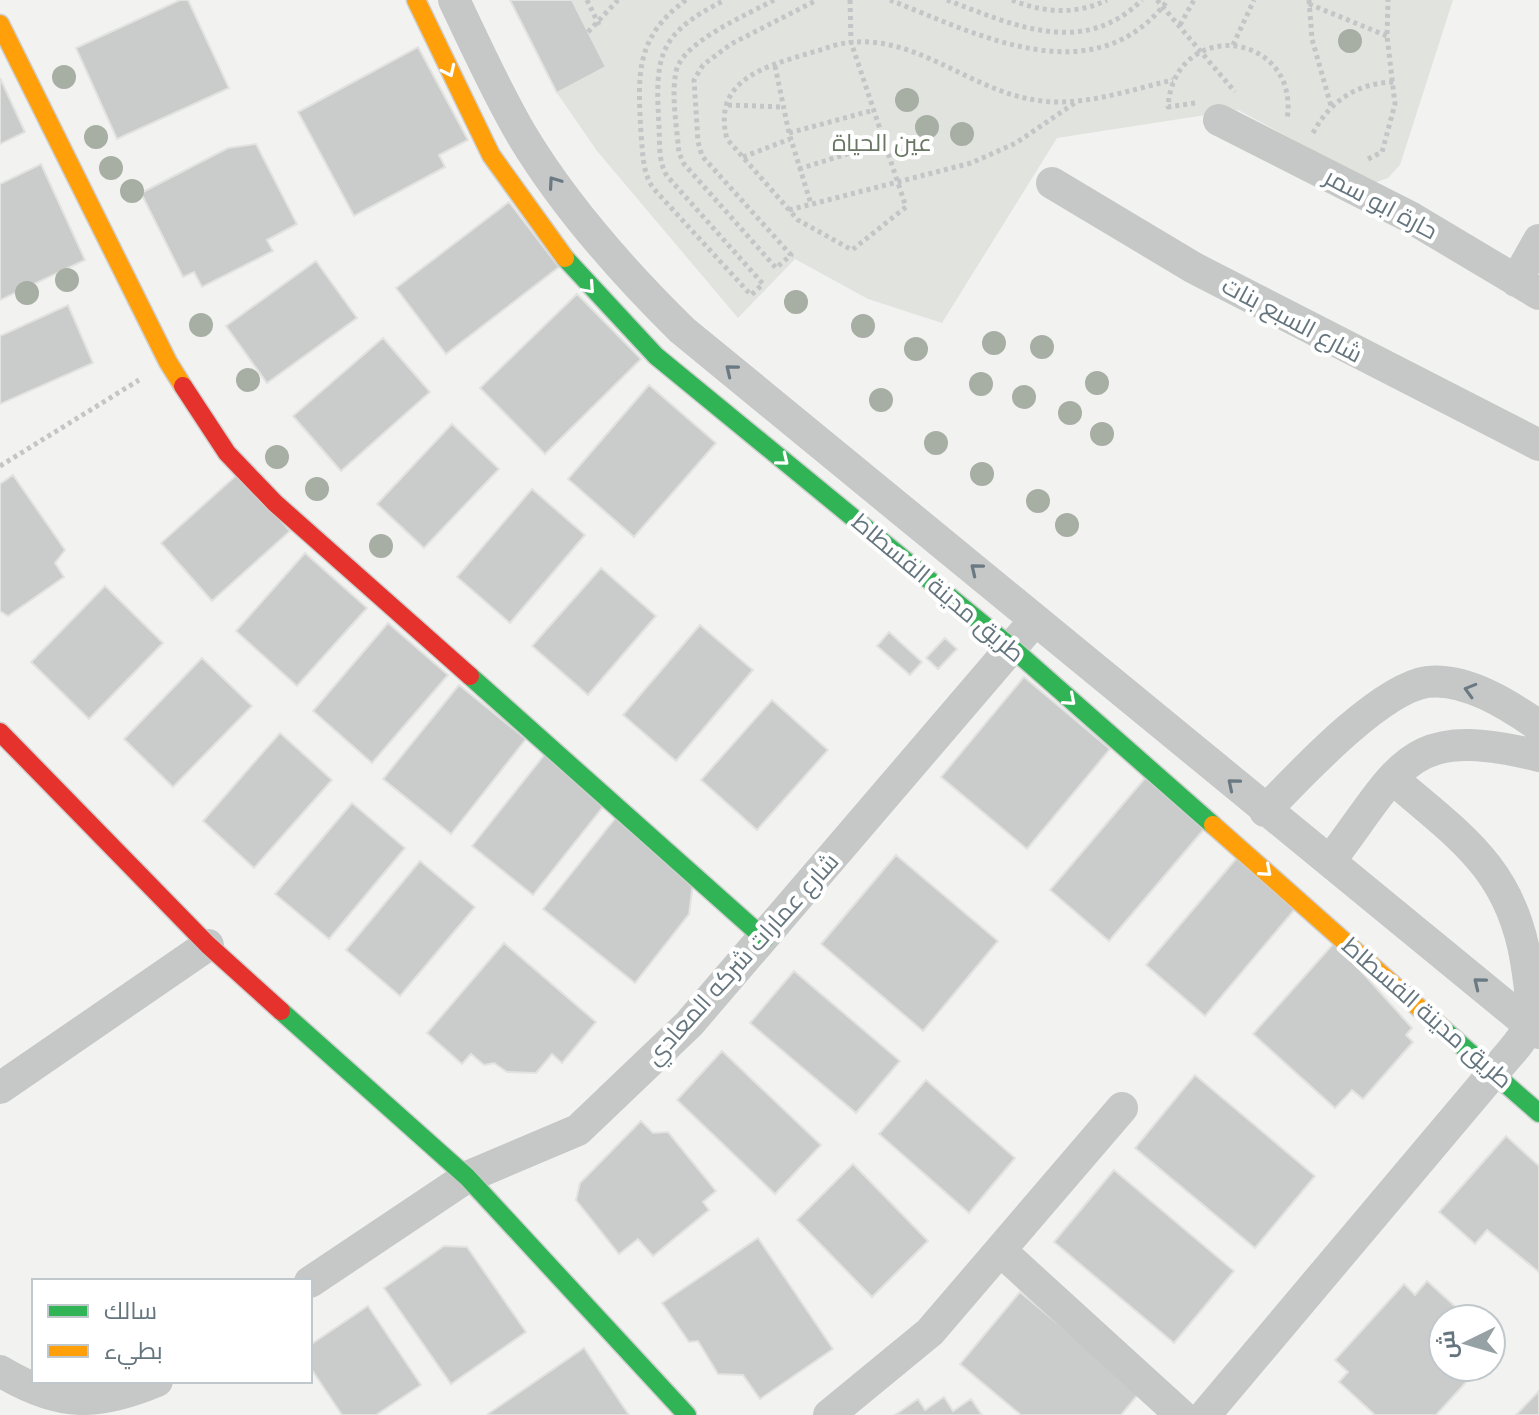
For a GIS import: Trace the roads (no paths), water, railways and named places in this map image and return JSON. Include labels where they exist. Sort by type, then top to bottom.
[{"type":"street","name":"طريق مدينة الفسطاط","points":[[416,0],[472,121],[502,173],[536,223],[613,315],[656,356],[1012,648],[1539,1113]]},
{"type":"street","name":"طريق مدينة الفسطاط","points":[[454,0],[523,138],[596,238],[637,286],[682,330],[1534,1029]]},
{"type":"street","points":[[0,24],[168,362],[227,453],[275,503],[765,939]]},
{"type":"street","name":"حارة ابو سمر","points":[[1218,107],[1528,288]]},
{"type":"street","name":"شارع السبع بنات","points":[[1052,183],[1194,268],[1539,445]]},
{"type":"street","points":[[1528,288],[1539,240]]},
{"type":"street","name":"شارع عمارات شركه المعادي","points":[[312,1281],[467,1177],[578,1130],[689,1024],[1037,619]]},
{"type":"street","points":[[1265,811],[1353,727],[1408,688],[1426,682],[1445,683],[1482,693],[1539,726]]},
{"type":"street","points":[[0,732],[208,945],[467,1177],[687,1415]]},
{"type":"street","points":[[1330,861],[1393,779],[1421,753],[1449,744],[1500,746],[1539,756]]},
{"type":"street","points":[[1205,1415],[1494,1072],[1534,1029],[1521,930],[1502,884],[1472,847],[1393,779]]},
{"type":"street","points":[[0,1088],[208,945]]},
{"type":"street","points":[[829,1415],[930,1332],[1002,1252],[1122,1108]]},
{"type":"street","points":[[1002,1252],[1181,1415]]},
{"type":"street","points":[[0,1371],[26,1387],[78,1402],[129,1393],[152,1383]]},
{"type":"park label","name":"عين الحياة","points":[[882,143]]}]
